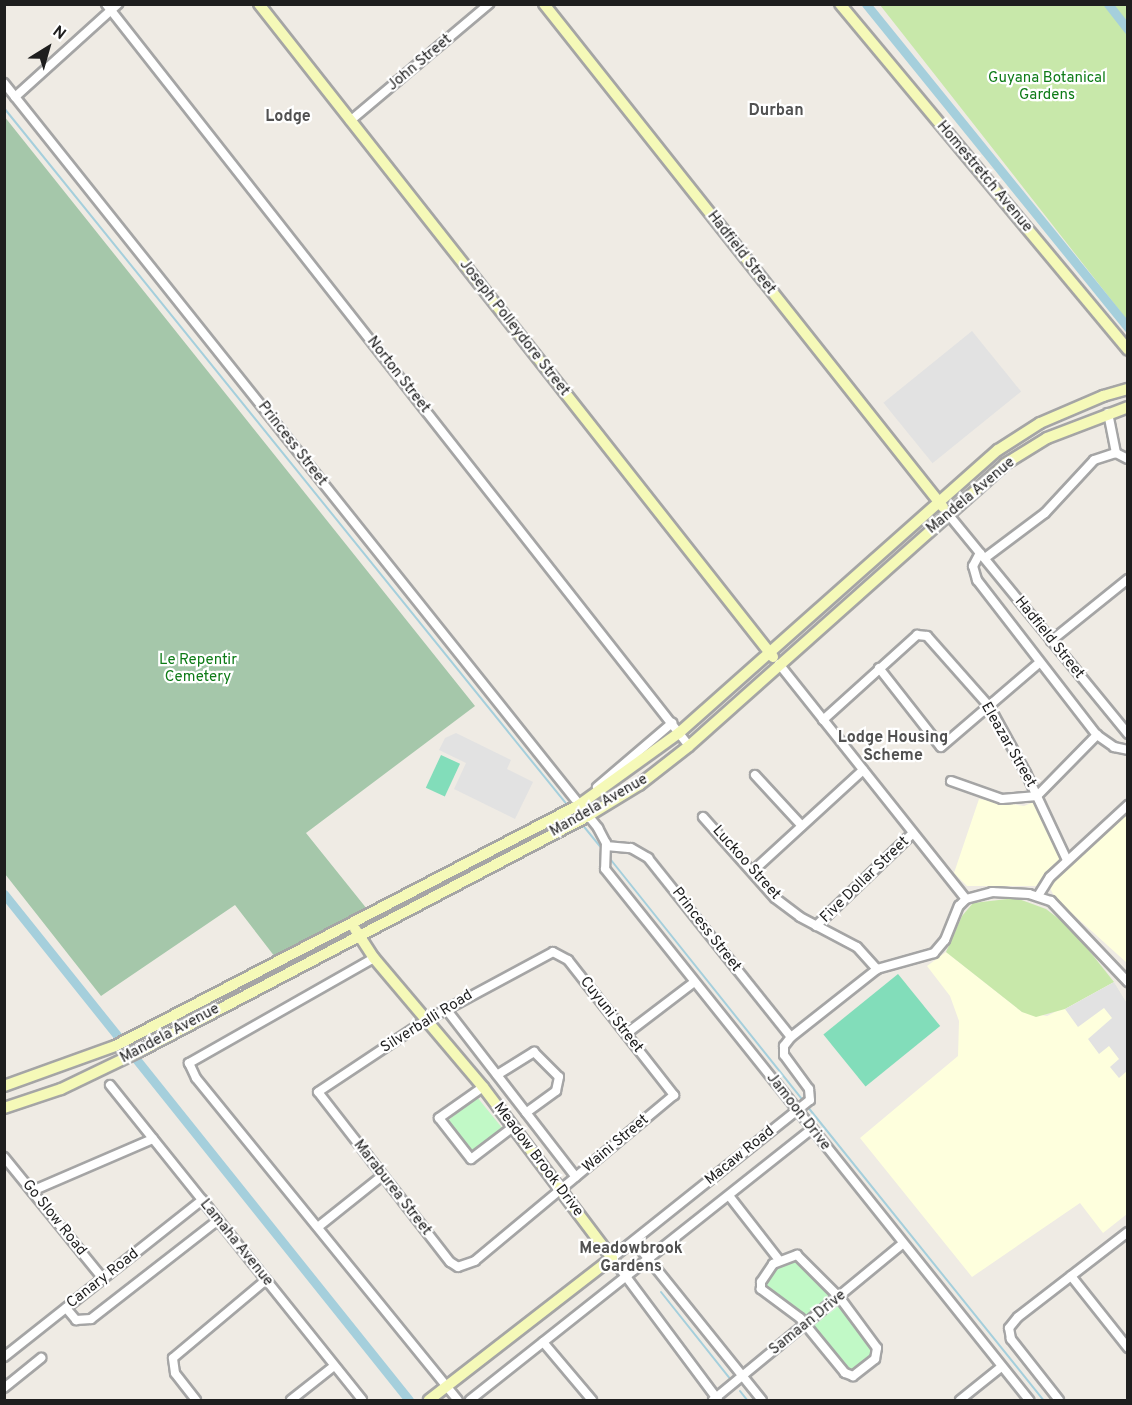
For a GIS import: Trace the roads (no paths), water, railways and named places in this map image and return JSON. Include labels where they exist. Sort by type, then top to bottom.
[{"type":"main road","name":"Joseph Polleydore Street","points":[[259,4],[779,664]]},
{"type":"main road","name":"Hadfield Street","points":[[544,4],[948,514]]},
{"type":"main road","name":"Homestretch Avenue","points":[[840,4],[1128,350]]},
{"type":"main road","name":"Mandela Avenue","points":[[4,1086],[115,1046],[575,807],[679,733],[998,450],[1040,423],[1103,396],[1128,390]]},
{"type":"main road","name":"Mandela Avenue","points":[[4,1108],[61,1089],[132,1054],[582,819],[639,785],[689,746],[1005,464],[1047,438],[1128,407]]},
{"type":"main road","name":"Meadow Brook Drive","points":[[351,924],[374,958],[425,1021],[483,1087],[612,1258]]},
{"type":"main road","name":"Macaw Road","points":[[429,1401],[612,1258]]},
{"type":"street","points":[[15,97],[109,8],[118,4]]},
{"type":"street","name":"John Street","points":[[350,121],[489,4]]},
{"type":"street","name":"Norton Street","points":[[109,8],[689,746]]},
{"type":"street","name":"Princess Street","points":[[4,83],[575,807],[582,819]]},
{"type":"street","points":[[1108,413],[1116,453]]},
{"type":"street","points":[[1128,459],[1116,453],[1094,460],[1045,513],[982,555],[973,566],[976,580],[1097,735],[1114,747],[1128,750]]},
{"type":"street","name":"Hadfield Street","points":[[948,514],[1128,734]]},
{"type":"street","points":[[1051,642],[1128,579]]},
{"type":"street","name":"Eleazar Street","points":[[823,720],[917,635],[925,634],[989,706],[1037,796],[1067,860]]},
{"type":"street","points":[[879,668],[941,747],[1040,663]]},
{"type":"street","points":[[779,664],[966,899]]},
{"type":"street","points":[[575,807],[672,723]]},
{"type":"street","points":[[951,781],[1002,799],[1037,796],[1097,735]]},
{"type":"street","points":[[754,870],[863,770]]},
{"type":"street","points":[[755,775],[802,826]]},
{"type":"street","points":[[1038,896],[1067,860],[1128,805]]},
{"type":"street","name":"Luckoo Street","points":[[703,817],[754,870],[775,898],[816,926],[857,947],[877,969]]},
{"type":"street","points":[[582,819],[606,848]]},
{"type":"street","name":"Five Dollar Street","points":[[816,926],[913,833]]},
{"type":"street","name":"Princess Street","points":[[606,848],[631,848],[648,858],[791,1037]]},
{"type":"street","name":"Jamoon Drive","points":[[606,848],[603,863],[693,983],[800,1108],[812,1129],[1029,1401]]},
{"type":"street","points":[[791,1037],[877,969],[934,952],[945,940],[959,906],[966,899],[992,892],[1038,896],[1051,901],[1083,932],[1128,982]]},
{"type":"street","name":"Cuyuni Street","points":[[540,956],[561,954],[674,1095]]},
{"type":"street","name":"Silverballi Road","points":[[318,1092],[425,1021],[540,956]]},
{"type":"street","points":[[374,958],[189,1064],[196,1078],[458,1401]]},
{"type":"street","points":[[626,1034],[693,983]]},
{"type":"street","points":[[446,1009],[576,1177]]},
{"type":"street","name":"Macaw Road","points":[[612,1258],[810,1100],[809,1089],[784,1055],[784,1046],[791,1037]]},
{"type":"street","points":[[497,1076],[534,1052],[552,1068],[561,1080],[558,1088],[526,1113]]},
{"type":"street","name":"Lamaha Avenue","points":[[110,1085],[362,1401]]},
{"type":"street","points":[[483,1087],[439,1118],[471,1159],[513,1127]]},
{"type":"street","name":"Maraburea Street","points":[[318,1092],[450,1262],[458,1267],[476,1261]]},
{"type":"street","name":"Waini Street","points":[[476,1261],[674,1095]]},
{"type":"street","points":[[470,1401],[730,1197],[812,1129]]},
{"type":"street","points":[[32,1191],[153,1139]]},
{"type":"street","name":"Go Slow Road","points":[[4,1157],[102,1279]]},
{"type":"street","points":[[318,1227],[382,1176]]},
{"type":"street","points":[[730,1197],[779,1260]]},
{"type":"street","name":"Canary Road","points":[[4,1357],[202,1200]]},
{"type":"street","points":[[66,1308],[76,1320],[92,1319],[218,1220]]},
{"type":"street","points":[[1059,1401],[1011,1339],[1009,1328],[1018,1317],[1128,1232]]},
{"type":"street","points":[[634,1241],[762,1401]]},
{"type":"street","name":"Samaan Drive","points":[[716,1400],[902,1244]]},
{"type":"street","points":[[797,1255],[805,1258],[840,1298],[877,1348],[875,1359],[853,1376],[845,1373],[806,1325],[761,1289],[765,1273],[779,1260],[797,1255]]},
{"type":"street","name":"Meadow Brook Drive","points":[[612,1258],[716,1400]]},
{"type":"street","points":[[1071,1276],[1128,1348]]},
{"type":"street","points":[[196,1401],[175,1373],[173,1358],[266,1280]]},
{"type":"street","points":[[543,1342],[592,1401]]},
{"type":"street","points":[[4,1388],[41,1358]]},
{"type":"street","points":[[291,1401],[334,1366]]},
{"type":"street","points":[[960,1401],[1001,1367]]},
{"type":"waterway","points":[[866,4],[1128,328]]},
{"type":"waterway","points":[[1108,4],[1128,30]]},
{"type":"waterway","points":[[4,108],[568,806]]},
{"type":"waterway","points":[[581,823],[604,851]]},
{"type":"waterway","points":[[607,855],[804,1102]]},
{"type":"waterway","points":[[4,894],[409,1400]]},
{"type":"waterway","points":[[807,1106],[1043,1400]]},
{"type":"waterway","points":[[661,1292],[731,1380]]},
{"type":"waterway","points":[[740,1391],[747,1400]]},
{"type":"district","name":"Durban","points":[[776,111]]},
{"type":"district","name":"Lodge","points":[[288,117]]},
{"type":"district","name":"Lodge Housing Scheme","points":[[893,747]]},
{"type":"district","name":"Meadowbrook Gardens","points":[[631,1258]]},
{"type":"park label","name":"Guyana Botanical Gardens","points":[[1047,86]]},
{"type":"park label","name":"Le Repentir Cemetery","points":[[198,668]]}]
